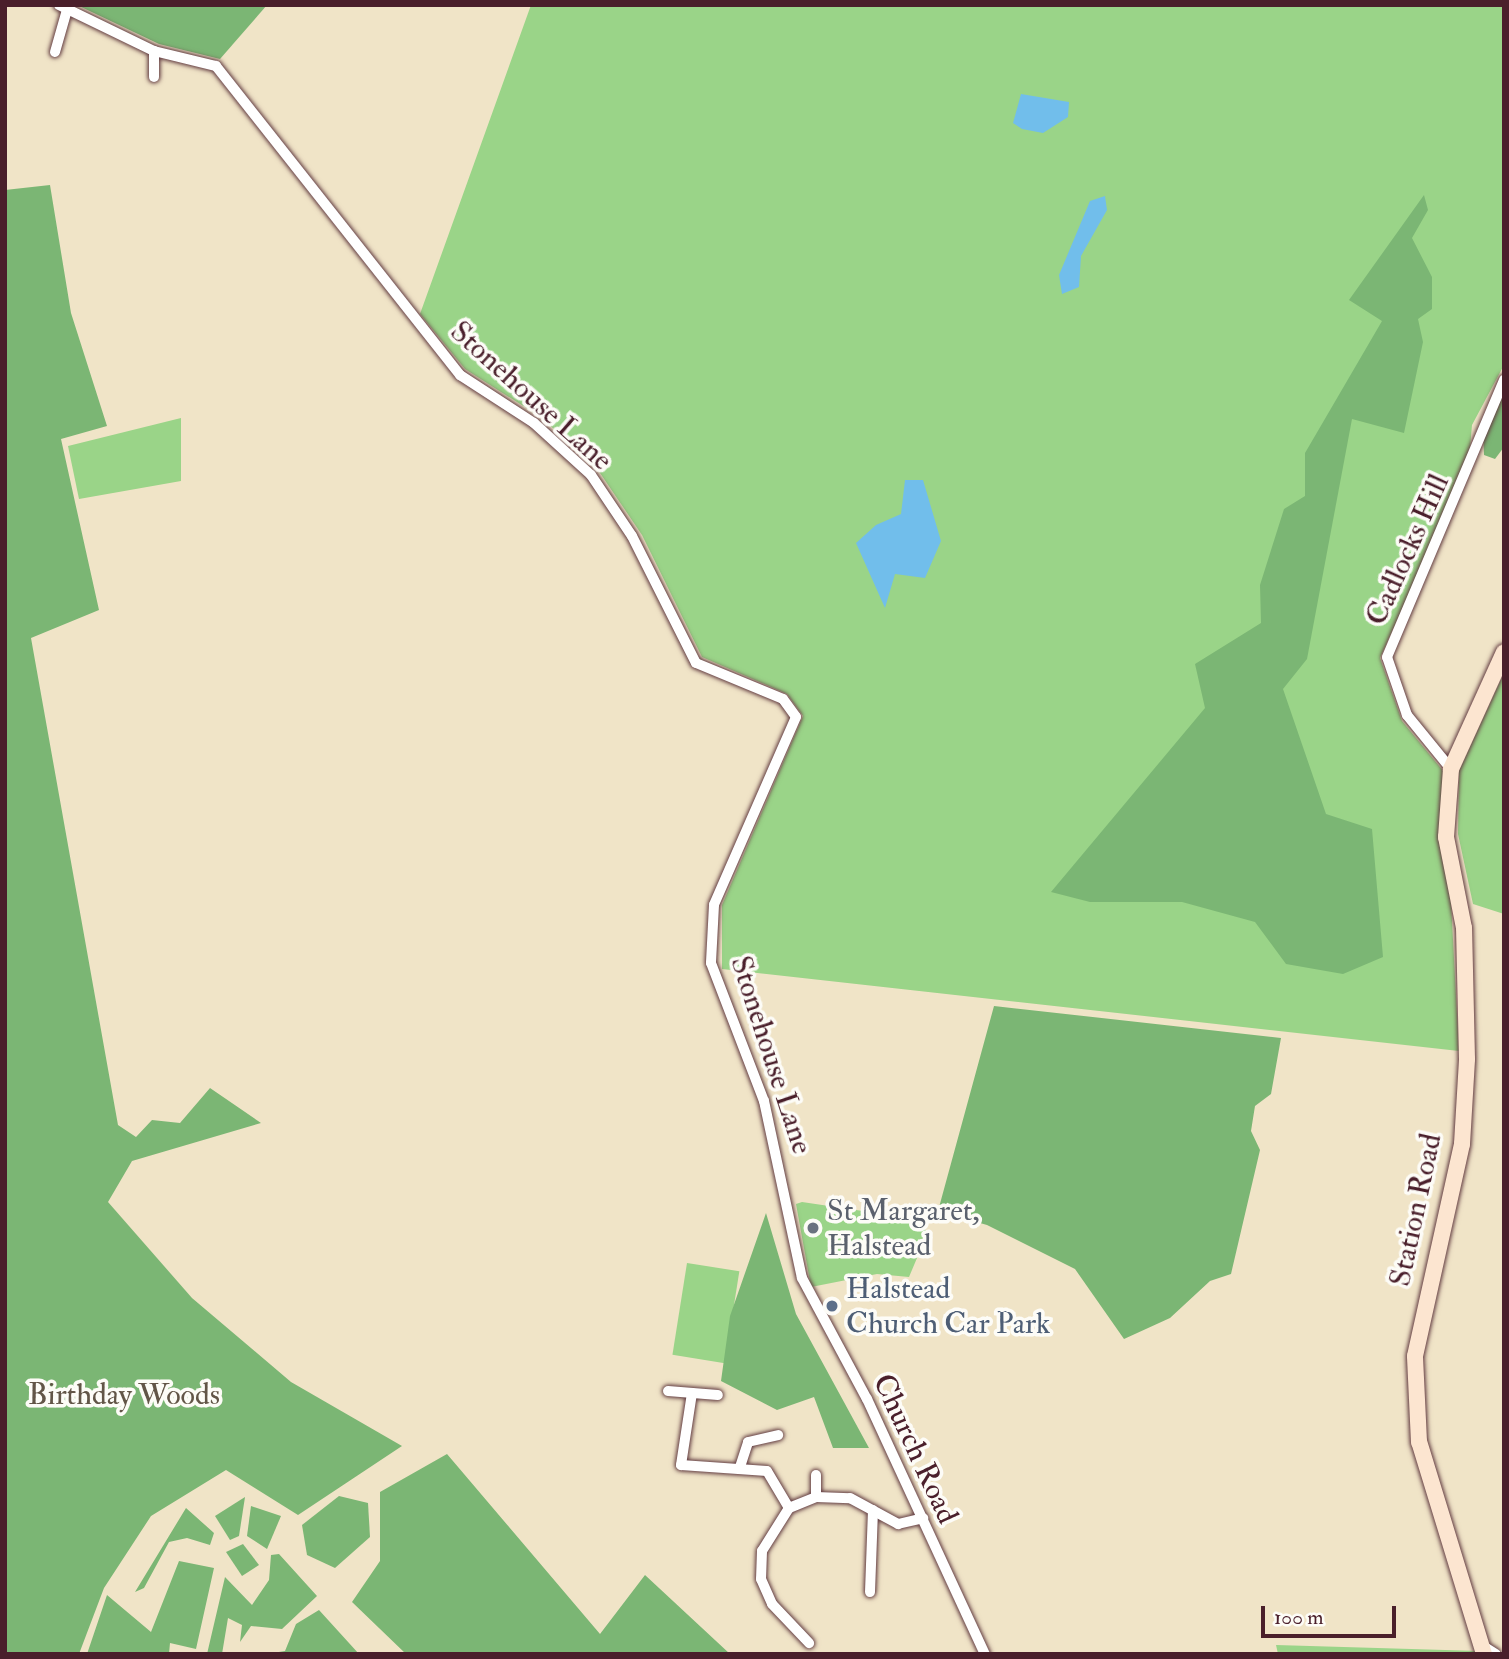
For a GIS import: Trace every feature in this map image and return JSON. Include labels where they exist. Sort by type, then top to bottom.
[{"type":"street","name":"Stonehouse Lane","points":[[63,7],[154,51],[216,66],[460,374],[534,423],[591,475],[632,537],[696,663],[783,699],[796,717],[714,905],[711,962],[764,1101],[787,1182]]},
{"type":"street","points":[[55,52],[63,7]]},
{"type":"street","points":[[154,51],[154,77]]},
{"type":"street","name":"Cadlocks Hill","points":[[1451,769],[1407,715],[1387,657],[1504,380]]},
{"type":"street","points":[[1451,769],[1504,652]]},
{"type":"street","name":"Station Road","points":[[1451,769],[1446,836],[1464,928],[1467,1059],[1462,1144],[1415,1356],[1419,1443],[1488,1651]]},
{"type":"street","name":"Church Road","points":[[787,1182],[803,1278],[923,1518],[985,1654]]},
{"type":"street","points":[[668,1391],[718,1395]]},
{"type":"street","points":[[692,1393],[681,1465],[731,1473],[740,1467],[748,1442],[778,1435]]},
{"type":"street","points":[[740,1467],[776,1479],[789,1508]]},
{"type":"street","points":[[816,1475],[816,1497]]},
{"type":"street","points":[[809,1643],[772,1604],[761,1579],[762,1550],[789,1508],[816,1497],[850,1498],[898,1524],[923,1518]]},
{"type":"street","points":[[870,1592],[873,1510]]},
{"type":"green space","points":[[77,5],[267,5],[220,59],[159,44]]},
{"type":"green space","points":[[531,5],[1504,5],[1504,365],[1472,425],[1469,460],[1380,658],[1402,721],[1444,772],[1459,1051],[722,969],[722,905],[803,716],[787,694],[702,657],[642,535],[598,470],[542,418],[465,369],[420,314]]},
{"type":"green space","name":"Birthday Woods","points":[[50,185],[71,313],[107,426],[61,439],[99,610],[31,638],[118,1125],[136,1137],[152,1120],[180,1123],[210,1088],[261,1123],[132,1161],[108,1202],[192,1298],[291,1382],[402,1446],[298,1515],[226,1470],[151,1516],[104,1588],[79,1654],[5,1654],[5,190]]},
{"type":"green space","points":[[1424,195],[1428,210],[1412,238],[1432,277],[1432,309],[1418,319],[1423,342],[1404,433],[1352,419],[1307,659],[1283,689],[1326,814],[1372,829],[1383,957],[1343,974],[1286,964],[1255,922],[1182,902],[1090,902],[1051,892],[1205,708],[1195,664],[1261,623],[1260,585],[1284,509],[1305,496],[1305,453],[1382,321],[1349,300]]},
{"type":"green space","points":[[1504,392],[1504,447],[1495,459],[1484,455],[1483,430]]},
{"type":"green space","points":[[181,418],[181,481],[79,499],[68,446]]},
{"type":"green space","points":[[1504,673],[1504,914],[1473,904],[1458,834],[1459,771]]},
{"type":"green space","points":[[994,1006],[1281,1038],[1271,1094],[1255,1106],[1251,1131],[1260,1150],[1231,1274],[1210,1281],[1170,1318],[1124,1339],[1075,1269],[987,1225],[938,1211]]},
{"type":"green space","points":[[802,1202],[910,1218],[928,1232],[909,1277],[877,1274],[811,1287],[796,1204]]},
{"type":"green space","points":[[766,1213],[796,1314],[869,1448],[833,1448],[814,1397],[777,1410],[721,1381],[730,1316]]},
{"type":"green space","points":[[687,1263],[739,1271],[725,1363],[672,1355]]},
{"type":"green space","points":[[447,1454],[600,1634],[645,1575],[730,1654],[406,1654],[352,1602],[380,1561],[380,1492]]},
{"type":"green space","points":[[339,1496],[368,1503],[370,1537],[335,1568],[307,1555],[302,1525]]},
{"type":"green space","points":[[245,1497],[239,1536],[230,1540],[215,1516]]},
{"type":"green space","points":[[251,1506],[281,1516],[267,1549],[247,1536]]},
{"type":"green space","points":[[186,1508],[214,1533],[210,1545],[187,1538],[169,1542],[144,1588],[135,1592]]},
{"type":"green space","points":[[243,1544],[259,1565],[242,1576],[226,1552]]},
{"type":"green space","points":[[279,1554],[317,1596],[282,1629],[251,1626],[240,1642],[242,1625],[228,1618],[222,1654],[207,1654],[225,1577],[252,1605],[269,1580],[271,1555]]},
{"type":"green space","points":[[179,1561],[214,1568],[196,1649],[170,1643],[169,1654],[87,1654],[107,1595],[151,1632]]},
{"type":"green space","points":[[319,1610],[359,1654],[266,1654],[285,1651],[296,1624]]},
{"type":"green space","points":[[1276,1645],[1479,1651],[1479,1654],[1278,1654]]},
{"type":"water","points":[[1021,94],[1069,102],[1068,117],[1043,133],[1022,129],[1013,123]]},
{"type":"water","points":[[1105,196],[1107,210],[1081,256],[1079,287],[1062,294],[1059,275],[1090,201]]},
{"type":"water","points":[[905,480],[923,480],[941,541],[925,578],[895,574],[885,608],[856,543],[876,525],[901,514]]},
{"type":"place","name":"St Margaret, Halstead","points":[[813,1228]]},
{"type":"place","name":"Halstead Church Car Park","points":[[832,1306]]}]
